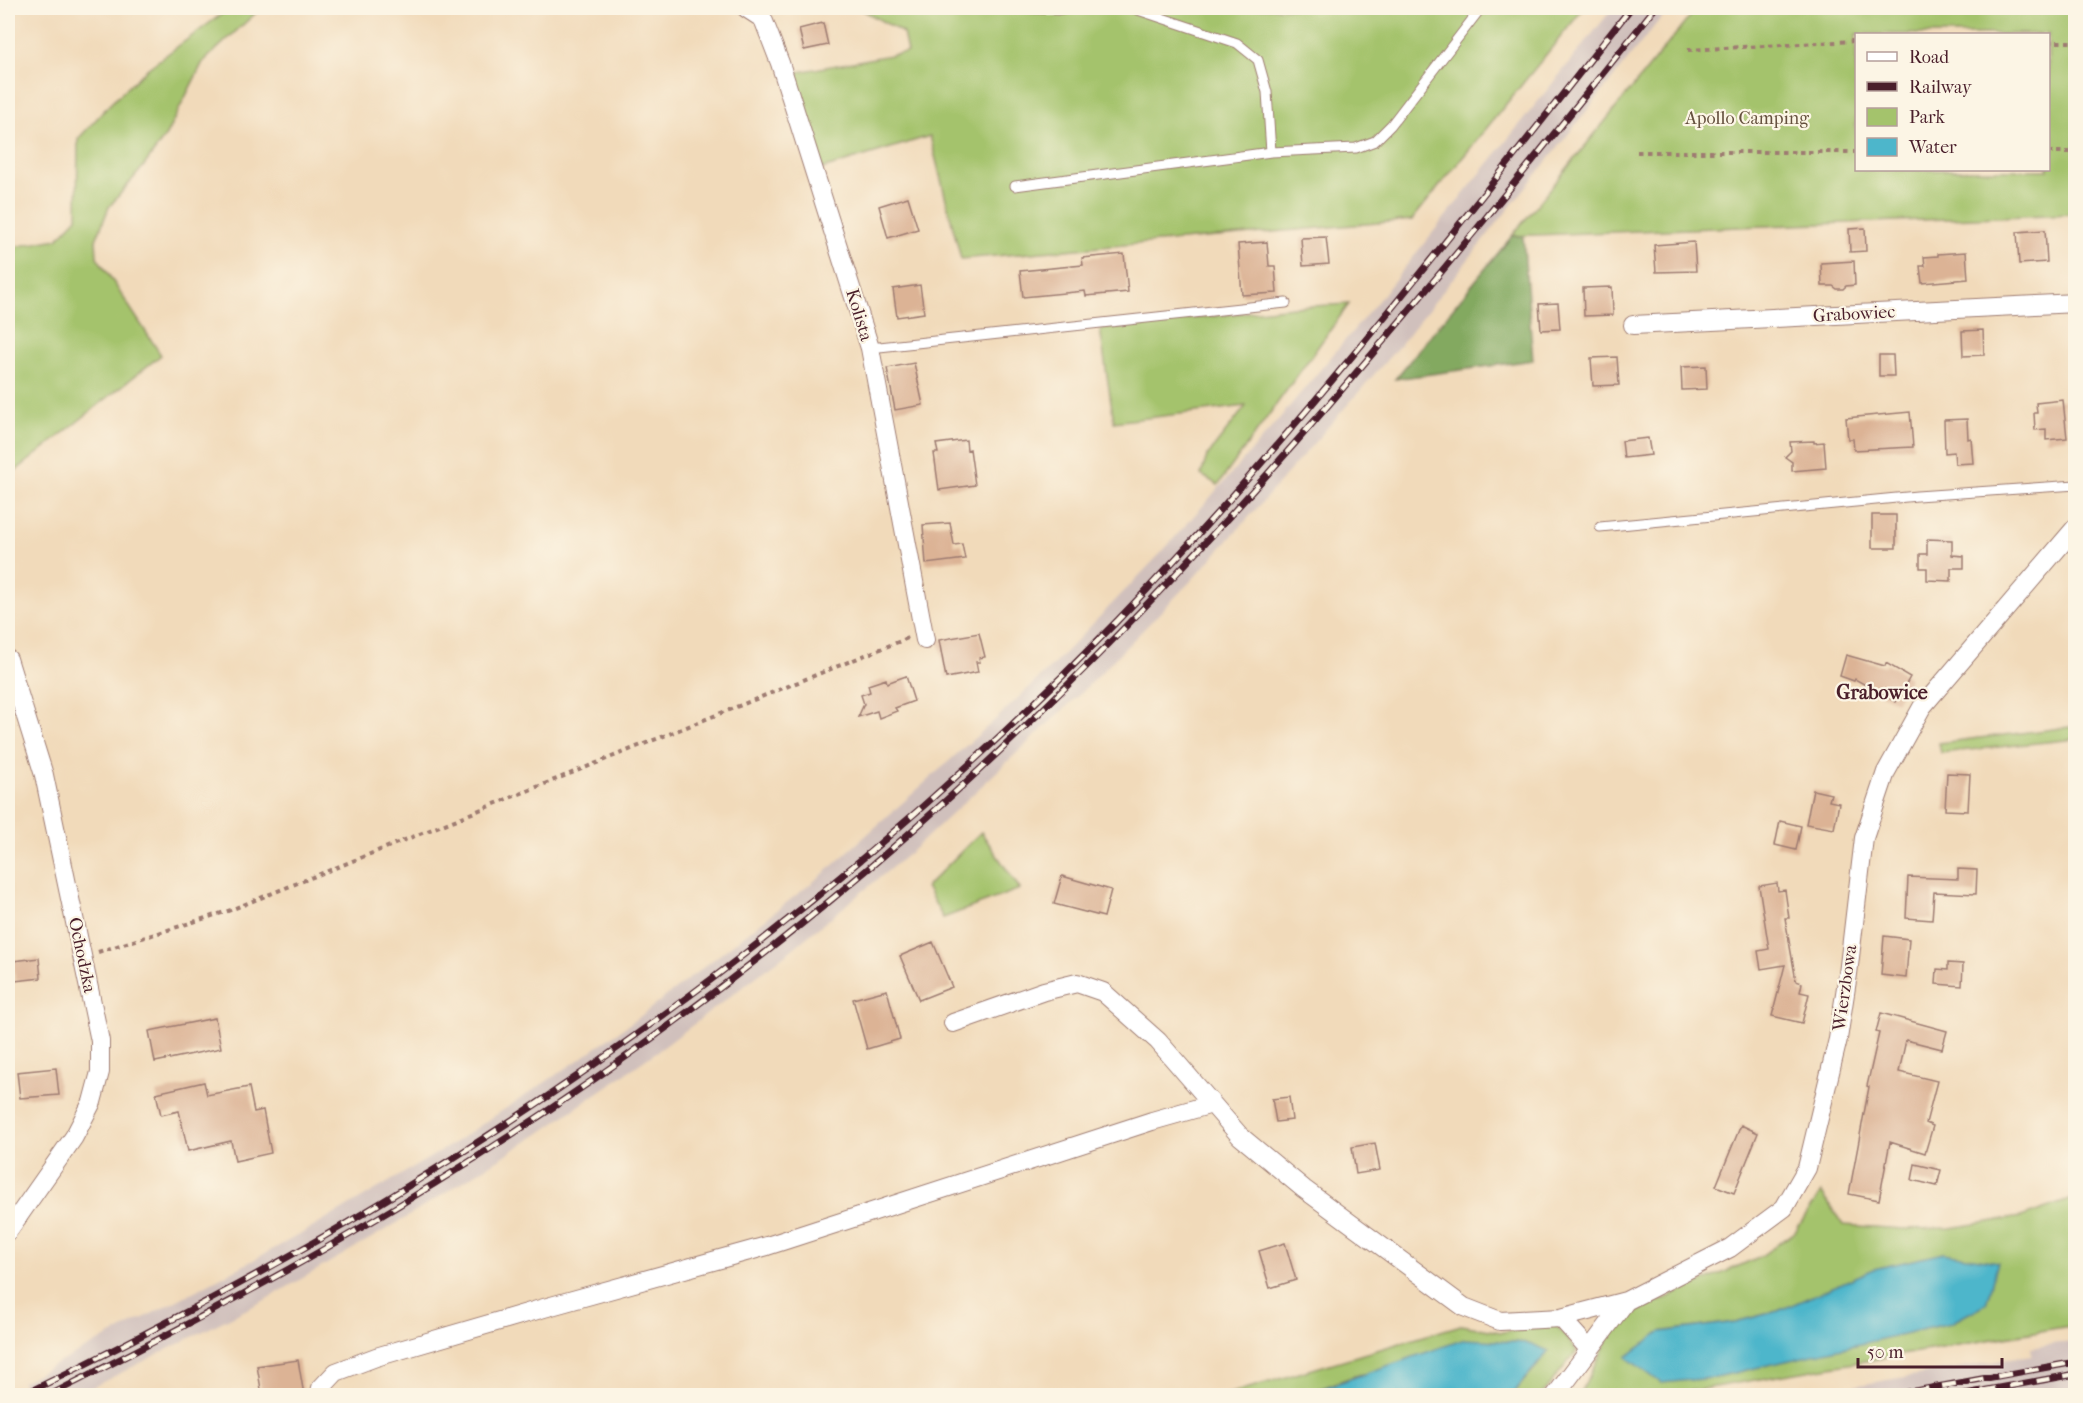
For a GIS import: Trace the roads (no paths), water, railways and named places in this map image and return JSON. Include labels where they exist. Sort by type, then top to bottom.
[{"type":"street","name":"Kolista","points":[[746,8],[763,19],[780,63],[870,348],[924,636]]},
{"type":"street","name":"Grabowiec","points":[[1633,325],[2076,303]]},
{"type":"street","name":"Wierzbowa","points":[[1555,1395],[1626,1300],[1730,1248],[1784,1208],[1807,1168],[1838,1038],[1864,838],[1886,772],[1922,707],[2076,527]]},
{"type":"street","name":"Ochodzka","points":[[8,659],[44,775],[100,1041],[100,1072],[92,1102],[74,1137],[8,1231]]},
{"type":"street","points":[[953,1023],[1044,991],[1077,983],[1103,992],[1158,1041],[1240,1136],[1304,1189],[1464,1307],[1500,1321],[1561,1318],[1626,1300]]},
{"type":"street","points":[[320,1395],[321,1388],[336,1372],[375,1357],[767,1246],[1152,1121],[1212,1104]]},
{"type":"street","points":[[1561,1318],[1589,1349]]},
{"type":"lane","points":[[1019,8],[1057,10],[1067,8]]},
{"type":"lane","points":[[1132,8],[1236,43],[1258,60],[1267,92],[1271,152]]},
{"type":"lane","points":[[1015,186],[1271,152],[1356,148],[1375,141],[1391,125],[1480,8]]},
{"type":"lane","points":[[870,348],[1286,303]]},
{"type":"lane","points":[[1600,527],[1917,496],[2076,485]]},
{"type":"water","points":[[1943,1253],[1998,1262],[1986,1304],[1951,1323],[1712,1378],[1661,1383],[1626,1357],[1660,1332],[1735,1322],[1778,1311],[1874,1269]]},
{"type":"water","points":[[1465,1339],[1529,1343],[1549,1351],[1513,1395],[1303,1395]]},
{"type":"railway","points":[[21,1396],[256,1275],[392,1196],[490,1134],[681,1002],[863,858],[1036,702],[1118,620],[1253,473],[1382,320],[1631,8]]},
{"type":"railway","points":[[48,1396],[277,1276],[497,1144],[637,1049],[706,998],[773,947],[904,838],[1008,743],[1108,645],[1204,544],[1389,334],[1655,8]]},
{"type":"railway","points":[[1887,1396],[2076,1362]]},
{"type":"railway","points":[[1954,1396],[2076,1374]]},
{"type":"district","name":"Grabowice","points":[[1882,692]]},
{"type":"park label","name":"Apollo Camping","points":[[1747,118]]}]
